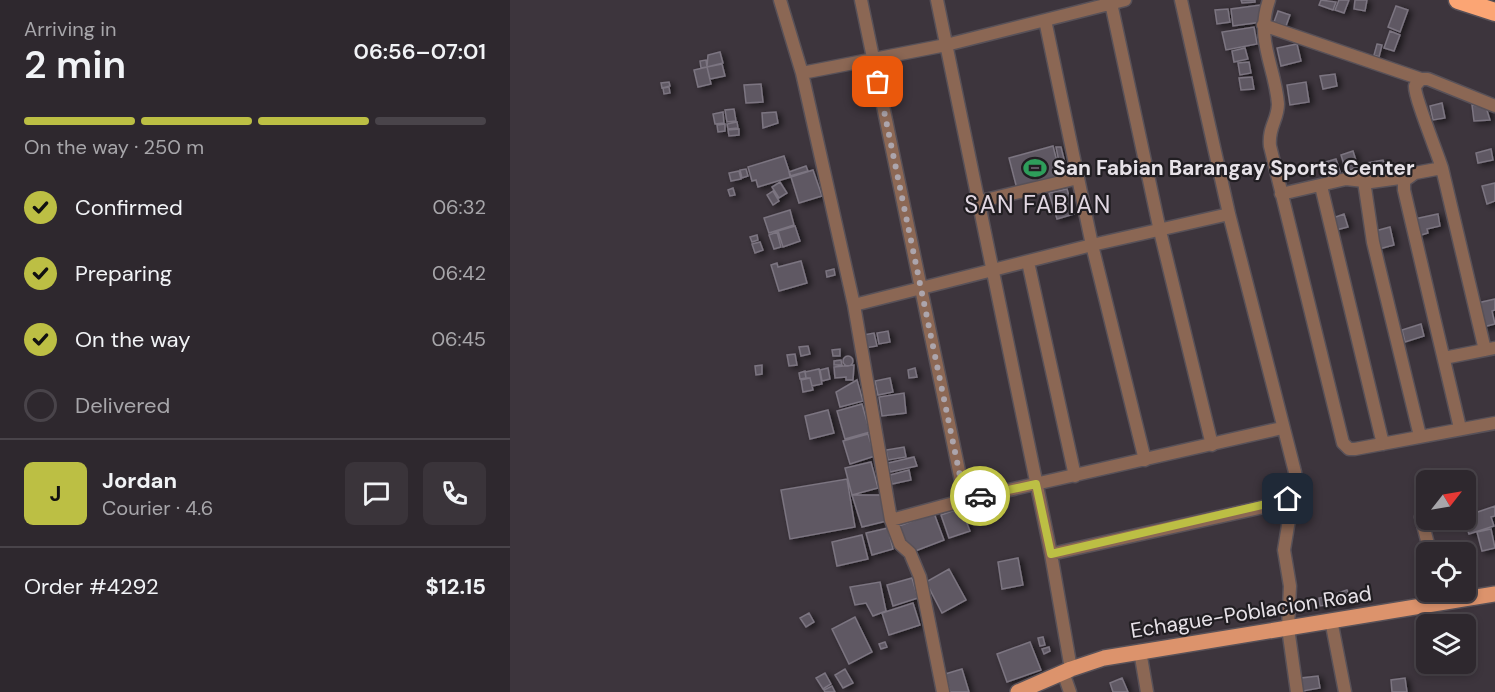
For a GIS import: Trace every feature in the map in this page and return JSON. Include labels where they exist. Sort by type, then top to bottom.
[{"type":"highway","points":[[1458,0],[1495,12]]},
{"type":"main road","name":"Echague-Poblacion Road","points":[[1476,595],[1495,594]]},
{"type":"main road","name":"Echague-Poblacion Road","points":[[1018,692],[1067,671],[1140,651],[1288,628],[1416,602]]},
{"type":"street","points":[[780,0],[802,73],[854,305],[891,520],[900,544],[910,553],[920,577],[943,692]]},
{"type":"street","points":[[861,0],[965,500]]},
{"type":"street","points":[[937,0],[991,272],[1051,554],[1070,692]]},
{"type":"street","points":[[802,73],[946,45],[1125,0]]},
{"type":"street","points":[[1181,0],[1229,214],[1295,472],[1296,487],[1284,550],[1290,586],[1288,628],[1297,692]]},
{"type":"street","points":[[1269,0],[1263,25],[1264,48],[1278,98],[1278,112],[1268,132],[1281,194],[1343,443],[1349,449],[1355,449],[1495,423]]},
{"type":"street","points":[[1111,3],[1160,231],[1212,445]]},
{"type":"street","points":[[1045,20],[1092,245],[1145,460]]},
{"type":"street","points":[[1263,25],[1421,79],[1428,79],[1495,106]]},
{"type":"street","points":[[1421,79],[1415,86],[1414,94],[1423,110],[1442,168],[1490,349],[1444,358]]},
{"type":"street","points":[[1281,194],[1346,179],[1371,182],[1407,177],[1442,168]]},
{"type":"street","points":[[1407,177],[1403,184],[1404,190],[1460,428]]},
{"type":"street","points":[[977,202],[1078,178]]},
{"type":"street","points":[[1364,181],[1373,242],[1420,436]]},
{"type":"street","points":[[1321,186],[1383,444]]},
{"type":"street","points":[[854,305],[1092,245],[1229,214]]},
{"type":"street","points":[[1028,262],[1075,476]]},
{"type":"street","points":[[891,520],[965,500],[1282,428]]},
{"type":"street","points":[[1051,554],[1281,502],[1293,495]]},
{"type":"street","points":[[1331,620],[1345,692]]},
{"type":"street","points":[[1140,651],[1147,692]]},
{"type":"building","points":[[1241,0],[1255,0],[1255,2],[1242,3]]},
{"type":"building","points":[[1321,0],[1336,2],[1333,10],[1319,5]]},
{"type":"building","points":[[1339,0],[1349,0],[1344,13],[1335,10]]},
{"type":"building","points":[[1355,0],[1367,0],[1365,11],[1354,9]]},
{"type":"building","points":[[1260,5],[1262,22],[1233,26],[1231,9]]},
{"type":"building","points":[[1396,6],[1408,10],[1400,32],[1388,27]]},
{"type":"building","points":[[1228,9],[1230,22],[1217,24],[1215,10]]},
{"type":"building","points":[[1278,11],[1290,15],[1286,26],[1274,22]]},
{"type":"building","points":[[1254,27],[1257,44],[1226,50],[1222,32]]},
{"type":"building","points":[[1390,31],[1400,35],[1394,51],[1384,48]]},
{"type":"building","points":[[1297,44],[1301,61],[1281,66],[1277,48]]},
{"type":"building","points":[[1377,44],[1382,45],[1379,57],[1374,55]]},
{"type":"building","points":[[1245,48],[1248,59],[1234,62],[1232,51]]},
{"type":"building","points":[[720,52],[723,63],[707,67],[708,55]]},
{"type":"building","points":[[706,60],[707,67],[701,68],[700,61]]},
{"type":"building","points":[[1249,62],[1251,73],[1240,75],[1238,63]]},
{"type":"building","points":[[722,64],[725,76],[710,79],[707,67]]},
{"type":"building","points":[[707,67],[711,84],[698,87],[694,70]]},
{"type":"building","points":[[1335,74],[1337,86],[1323,89],[1320,76]]},
{"type":"building","points":[[1252,77],[1254,89],[1241,90],[1239,78]]},
{"type":"building","points":[[669,82],[670,86],[662,88],[661,83]]},
{"type":"building","points":[[1306,82],[1309,102],[1290,105],[1287,85]]},
{"type":"building","points":[[761,84],[763,102],[746,103],[744,85]]},
{"type":"building","points":[[669,87],[670,93],[664,94],[663,88]]},
{"type":"building","points":[[1442,103],[1445,118],[1433,120],[1430,106]]},
{"type":"building","points":[[1472,105],[1486,107],[1490,120],[1474,121]]},
{"type":"building","points":[[734,109],[736,121],[727,122],[725,110]]},
{"type":"building","points":[[723,112],[724,123],[715,124],[713,114]]},
{"type":"building","points":[[776,112],[778,123],[763,128],[762,113]]},
{"type":"building","points":[[737,122],[738,128],[728,129],[727,124]]},
{"type":"building","points":[[725,124],[725,131],[718,132],[717,125]]},
{"type":"building","points":[[739,129],[739,135],[729,136],[728,130]]},
{"type":"building","name":"San Fabian Barangay Sports Center","points":[[1053,146],[1061,177],[1017,189],[1009,158]]},
{"type":"building","points":[[1056,147],[1061,147],[1068,175],[1062,177]]},
{"type":"building","points":[[1491,149],[1493,160],[1478,163],[1476,153]]},
{"type":"building","points":[[1353,151],[1358,167],[1346,171],[1341,155]]},
{"type":"building","points":[[784,156],[791,177],[758,187],[756,180],[752,181],[748,167]]},
{"type":"building","points":[[1336,159],[1340,172],[1326,176],[1322,163]]},
{"type":"building","points":[[1383,160],[1385,168],[1367,171],[1366,163]]},
{"type":"building","points":[[806,166],[808,171],[790,176],[789,172]]},
{"type":"building","points":[[746,169],[748,176],[742,178],[740,170]]},
{"type":"building","points":[[813,170],[822,196],[799,203],[791,177]]},
{"type":"building","points":[[739,171],[741,179],[731,181],[729,173]]},
{"type":"building","points":[[780,182],[787,193],[779,198],[772,187]]},
{"type":"building","points":[[1495,183],[1495,201],[1487,204],[1482,186]]},
{"type":"building","points":[[733,188],[735,195],[730,196],[728,190]]},
{"type":"building","points":[[1067,189],[1074,214],[1057,219],[1049,193]]},
{"type":"building","points":[[773,191],[779,201],[773,205],[767,195]]},
{"type":"building","points":[[790,210],[794,225],[769,233],[764,218]]},
{"type":"building","points":[[1344,214],[1348,227],[1336,230],[1333,218]]},
{"type":"building","points":[[1438,214],[1440,226],[1427,229],[1428,233],[1418,236],[1414,219]]},
{"type":"building","points":[[795,226],[800,241],[783,247],[778,231]]},
{"type":"building","points":[[1390,227],[1394,245],[1379,249],[1375,231]]},
{"type":"building","points":[[777,232],[781,247],[774,249],[769,235]]},
{"type":"building","points":[[757,235],[758,240],[752,242],[750,237]]},
{"type":"building","points":[[760,242],[763,250],[755,253],[752,244]]},
{"type":"building","points":[[801,261],[807,283],[779,291],[771,265],[777,263],[778,267]]},
{"type":"building","points":[[834,269],[835,275],[827,277],[826,271]]},
{"type":"building","points":[[1495,299],[1495,310],[1492,311],[1495,324],[1483,327],[1477,303]]},
{"type":"building","points":[[1421,324],[1424,336],[1405,342],[1402,330]]},
{"type":"building","points":[[888,331],[890,342],[879,344],[877,333]]},
{"type":"building","points":[[874,333],[877,346],[865,348],[863,335]]},
{"type":"building","points":[[808,346],[810,354],[801,356],[799,347]]},
{"type":"building","points":[[840,349],[840,356],[833,356],[832,350]]},
{"type":"building","points":[[795,354],[797,365],[789,366],[787,355]]},
{"type":"building","points":[[848,356],[852,357],[852,365],[848,366],[844,365],[843,361],[844,357]]},
{"type":"building","points":[[841,360],[842,365],[834,365],[834,361]]},
{"type":"building","points":[[762,365],[762,374],[756,375],[755,366]]},
{"type":"building","points":[[854,365],[853,380],[846,380],[846,377],[835,378],[834,367]]},
{"type":"building","points":[[828,368],[830,379],[822,381],[820,370]]},
{"type":"building","points":[[915,368],[917,377],[909,378],[908,370]]},
{"type":"building","points":[[819,369],[822,384],[812,386],[805,372]]},
{"type":"building","points":[[805,371],[806,378],[800,379],[799,373]]},
{"type":"building","points":[[810,378],[813,390],[803,392],[801,380]]},
{"type":"building","points":[[890,378],[893,392],[878,395],[875,381]]},
{"type":"building","points":[[857,380],[863,401],[840,407],[836,392]]},
{"type":"building","points":[[904,393],[906,413],[882,416],[879,397]]},
{"type":"building","points":[[862,404],[870,432],[845,439],[837,411]]},
{"type":"building","points":[[828,410],[834,433],[810,439],[805,416]]},
{"type":"building","points":[[868,434],[875,456],[850,464],[843,441]]},
{"type":"building","points":[[904,447],[906,457],[888,460],[886,450]]},
{"type":"building","points":[[914,457],[917,466],[890,472],[888,463]]},
{"type":"building","points":[[871,462],[878,488],[852,495],[845,468]]},
{"type":"building","points":[[909,470],[911,480],[892,484],[890,475]]},
{"type":"building","points":[[847,479],[855,527],[790,539],[781,490]]},
{"type":"building","points":[[852,495],[885,495],[891,520],[862,527]]},
{"type":"building","points":[[991,499],[998,512],[979,522],[975,503]]},
{"type":"building","points":[[1495,506],[1495,516],[1491,517],[1494,526],[1469,534],[1468,530],[1476,530],[1476,513]]},
{"type":"building","points":[[961,508],[970,531],[949,538],[941,515]]},
{"type":"building","points":[[934,513],[944,540],[910,553],[899,526]]},
{"type":"building","points":[[888,528],[893,549],[872,555],[866,533]]},
{"type":"building","points":[[1491,529],[1495,548],[1482,551],[1477,532]]},
{"type":"building","points":[[862,535],[868,559],[837,566],[832,542]]},
{"type":"building","points":[[1018,558],[1023,585],[1002,589],[998,562]]},
{"type":"building","points":[[949,569],[966,600],[942,613],[926,582]]},
{"type":"building","points":[[912,578],[918,598],[893,606],[887,585]]},
{"type":"building","points":[[880,582],[886,611],[873,616],[866,603],[855,605],[850,587]]},
{"type":"building","points":[[1347,590],[1351,601],[1343,605],[1338,593]]},
{"type":"building","points":[[1325,597],[1326,605],[1320,606],[1319,598]]},
{"type":"building","points":[[913,603],[920,625],[889,635],[882,613]]},
{"type":"building","points":[[809,613],[814,622],[806,627],[800,618]]},
{"type":"building","points":[[855,617],[872,652],[849,664],[832,629]]},
{"type":"building","points":[[1043,637],[1045,645],[1040,646],[1038,638]]},
{"type":"building","points":[[885,642],[887,647],[881,649],[879,644]]},
{"type":"building","points":[[1030,642],[1041,670],[1007,682],[997,654]]},
{"type":"building","points":[[1049,647],[1050,651],[1044,654],[1042,649]]},
{"type":"building","points":[[845,669],[853,683],[843,688],[835,675]]},
{"type":"building","points":[[962,669],[969,692],[950,692],[945,674]]},
{"type":"building","points":[[825,673],[831,684],[823,689],[816,678]]},
{"type":"building","points":[[1318,676],[1320,688],[1303,691],[1301,678]]},
{"type":"building","points":[[1122,678],[1128,692],[1113,692],[1110,683]]},
{"type":"building","points":[[1405,678],[1407,692],[1392,692],[1391,680]]},
{"type":"building","points":[[832,686],[835,692],[825,692],[824,690]]},
{"type":"way so far","points":[[878,82],[965,500],[980,496]]},
{"type":"place","name":"San Fabian Barangay Sports Center","points":[[1035,168]]},
{"type":"district","name":"SAN FABIAN","points":[[1038,204]]},
{"type":"route","points":[[980,496],[1036,484],[1051,554],[1288,499]]}]
